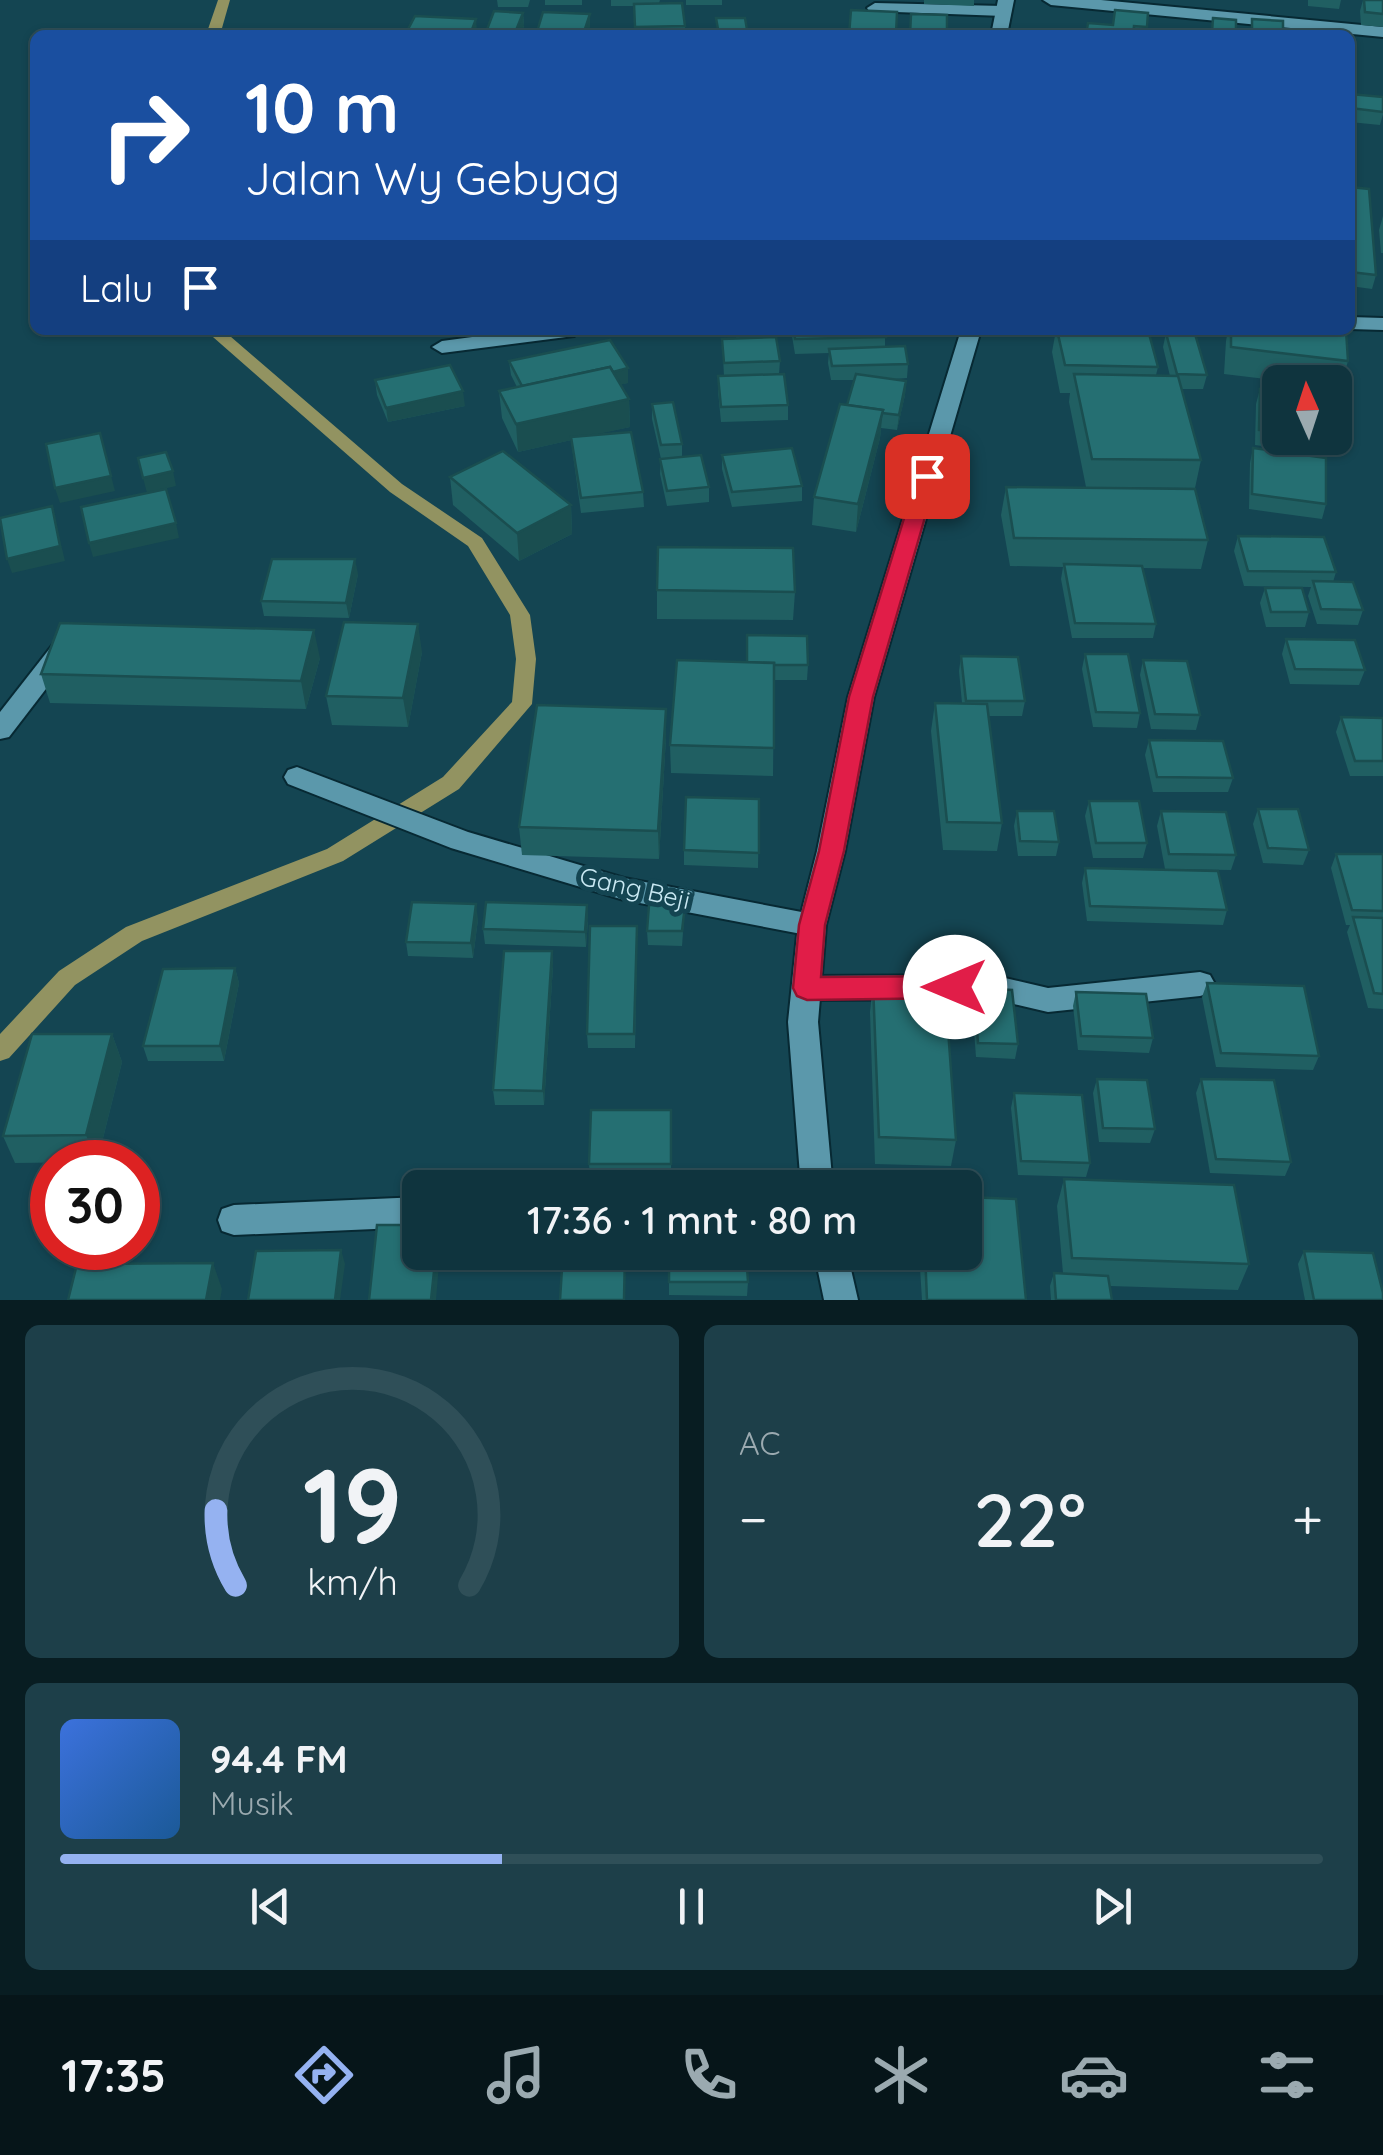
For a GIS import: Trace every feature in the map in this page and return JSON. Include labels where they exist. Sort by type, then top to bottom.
[{"type":"street","points":[[1052,0],[1383,32]]},
{"type":"street","points":[[875,8],[1004,5],[999,30]]},
{"type":"street","points":[[1355,323],[1383,324]]},
{"type":"street","points":[[442,347],[535,335]]},
{"type":"street","points":[[815,1170],[803,1022],[812,925],[831,851],[861,697],[970,335]]},
{"type":"street","points":[[0,730],[60,651],[75,642],[94,640]]},
{"type":"street","name":"Gang Beji","points":[[298,777],[353,802],[461,840],[624,889],[812,925]]},
{"type":"street","points":[[807,988],[992,987],[1048,1000],[1200,984]]},
{"type":"street","points":[[234,1220],[402,1213]]},
{"type":"street","points":[[834,1270],[841,1300]]},
{"type":"building","points":[[1364,0],[1383,0],[1383,14],[1365,12]]},
{"type":"building","points":[[682,3],[685,26],[635,27],[634,4]]},
{"type":"building","points":[[851,10],[897,12],[896,30],[849,30]]},
{"type":"building","points":[[1115,10],[1148,13],[1147,27],[1087,30],[1088,23],[1113,25]]},
{"type":"building","points":[[494,11],[523,13],[516,30],[487,30]]},
{"type":"building","points":[[543,12],[590,14],[585,30],[538,30]]},
{"type":"building","points":[[911,14],[947,15],[947,30],[910,30]]},
{"type":"building","points":[[415,16],[476,19],[472,30],[408,30]]},
{"type":"building","points":[[716,18],[745,18],[747,30],[718,30]]},
{"type":"building","points":[[1213,18],[1236,20],[1236,30],[1212,30]]},
{"type":"building","points":[[1252,19],[1283,21],[1283,30],[1252,30]]},
{"type":"building","points":[[1355,94],[1383,97],[1383,112],[1355,109]]},
{"type":"building","points":[[1355,188],[1369,189],[1376,275],[1355,273]]},
{"type":"building","points":[[795,335],[886,337],[795,339]]},
{"type":"building","points":[[1058,335],[1149,335],[1158,367],[1065,365]]},
{"type":"building","points":[[1167,335],[1195,335],[1207,375],[1177,374]]},
{"type":"building","points":[[1231,335],[1346,335],[1348,361],[1231,347]]},
{"type":"building","points":[[776,337],[780,361],[724,363],[722,339]]},
{"type":"building","points":[[610,340],[628,368],[613,372],[610,367],[522,386],[509,361]]},
{"type":"building","points":[[905,346],[908,364],[832,366],[829,349]]},
{"type":"building","points":[[450,365],[463,391],[386,408],[375,380]]},
{"type":"building","points":[[610,367],[629,399],[516,424],[499,391]]},
{"type":"building","points":[[784,374],[788,405],[721,407],[718,376]]},
{"type":"building","points":[[856,374],[906,381],[899,415],[847,405]]},
{"type":"building","points":[[1074,374],[1178,376],[1201,460],[1092,459]]},
{"type":"building","points":[[1260,389],[1262,430],[1259,430]]},
{"type":"building","points":[[673,402],[682,444],[661,445],[652,404]]},
{"type":"building","points":[[840,404],[883,410],[858,504],[814,497]]},
{"type":"building","points":[[631,432],[643,492],[581,498],[571,437]]},
{"type":"building","points":[[100,433],[111,476],[55,488],[46,444]]},
{"type":"building","points":[[792,448],[802,486],[732,492],[722,455]]},
{"type":"building","points":[[1253,448],[1262,449],[1262,455],[1326,458],[1326,504],[1252,494]]},
{"type":"building","points":[[503,451],[571,505],[517,533],[450,477]]},
{"type":"building","points":[[166,452],[173,471],[143,478],[138,458]]},
{"type":"building","points":[[701,455],[709,487],[667,491],[660,459]]},
{"type":"building","points":[[1006,487],[1195,489],[1208,540],[1014,538]]},
{"type":"building","points":[[166,489],[176,523],[89,543],[81,507]]},
{"type":"building","points":[[52,506],[60,546],[7,559],[0,518]]},
{"type":"building","points":[[1238,536],[1324,537],[1336,572],[1248,571]]},
{"type":"building","points":[[658,547],[793,548],[795,592],[657,590]]},
{"type":"building","points":[[272,559],[355,559],[346,603],[261,601]]},
{"type":"building","points":[[1064,564],[1142,566],[1156,624],[1075,623]]},
{"type":"building","points":[[1313,581],[1353,582],[1363,610],[1321,609]]},
{"type":"building","points":[[1265,588],[1302,588],[1309,612],[1271,612]]},
{"type":"building","points":[[344,622],[418,624],[403,698],[326,696]]},
{"type":"building","points":[[60,623],[314,630],[301,681],[41,674]]},
{"type":"building","points":[[747,635],[807,636],[808,665],[747,662]]},
{"type":"building","points":[[1286,639],[1355,640],[1365,670],[1295,669]]},
{"type":"building","points":[[1085,654],[1128,654],[1140,713],[1096,712]]},
{"type":"building","points":[[961,656],[1018,657],[1025,701],[966,701]]},
{"type":"building","points":[[677,660],[774,663],[774,748],[670,745]]},
{"type":"building","points":[[1143,660],[1187,661],[1200,715],[1155,714]]},
{"type":"building","points":[[935,703],[987,704],[1002,823],[947,822]]},
{"type":"building","points":[[537,705],[666,709],[658,831],[519,827]]},
{"type":"building","points":[[1341,717],[1383,718],[1383,761],[1355,761]]},
{"type":"building","points":[[1149,740],[1223,741],[1233,778],[1157,777]]},
{"type":"building","points":[[686,797],[759,799],[759,853],[684,850]]},
{"type":"building","points":[[1089,801],[1139,801],[1147,843],[1096,843]]},
{"type":"building","points":[[1258,809],[1298,809],[1309,850],[1268,848]]},
{"type":"building","points":[[1017,811],[1054,811],[1059,842],[1020,841]]},
{"type":"building","points":[[1161,811],[1226,812],[1236,855],[1169,854]]},
{"type":"building","points":[[1336,854],[1383,854],[1383,911],[1352,910]]},
{"type":"building","points":[[1085,868],[1218,871],[1227,910],[1090,906]]},
{"type":"building","points":[[412,902],[476,904],[471,943],[406,942]]},
{"type":"building","points":[[486,902],[587,905],[585,932],[483,929]]},
{"type":"building","points":[[649,905],[685,905],[682,931],[647,931]]},
{"type":"building","points":[[1353,917],[1383,918],[1383,994],[1374,993]]},
{"type":"building","points":[[590,926],[637,926],[634,1034],[587,1034]]},
{"type":"building","points":[[504,951],[552,951],[543,1091],[493,1090]]},
{"type":"building","points":[[235,968],[220,1046],[143,1046],[163,969]]},
{"type":"building","points":[[1207,983],[1304,986],[1319,1056],[1221,1053]]},
{"type":"building","points":[[873,984],[945,987],[956,1140],[879,1137]]},
{"type":"building","points":[[974,988],[1012,990],[1018,1044],[978,1043]]},
{"type":"building","points":[[1076,992],[1146,994],[1153,1038],[1081,1036]]},
{"type":"building","points":[[32,1034],[112,1034],[86,1135],[3,1136]]},
{"type":"building","points":[[1097,1079],[1147,1080],[1155,1129],[1103,1128]]},
{"type":"building","points":[[1201,1079],[1274,1080],[1291,1162],[1216,1159]]},
{"type":"building","points":[[1014,1093],[1082,1095],[1090,1163],[1021,1161]]},
{"type":"building","points":[[591,1110],[671,1110],[671,1164],[589,1164]]},
{"type":"building","points":[[1064,1179],[1234,1185],[1249,1264],[1072,1258]]},
{"type":"building","points":[[982,1198],[1016,1199],[1026,1300],[927,1300],[926,1270],[982,1270]]},
{"type":"building","points":[[377,1225],[402,1225],[402,1270],[434,1270],[431,1300],[369,1300]]},
{"type":"building","points":[[341,1250],[335,1300],[248,1300],[256,1251]]},
{"type":"building","points":[[1304,1251],[1373,1253],[1383,1300],[1314,1300]]},
{"type":"building","points":[[160,1263],[213,1263],[206,1300],[68,1300],[76,1270],[160,1270]]},
{"type":"building","points":[[562,1270],[625,1270],[624,1300],[560,1300]]},
{"type":"building","points":[[669,1270],[747,1270],[748,1282],[669,1282]]},
{"type":"building","points":[[1054,1273],[1108,1276],[1112,1300],[1056,1300]]},
{"type":"waterway","points":[[215,30],[224,0]]},
{"type":"waterway","points":[[0,1051],[67,978],[134,934],[335,855],[451,783],[522,704],[526,659],[520,615],[475,542],[396,488],[219,335]]},
{"type":"route","points":[[927,476],[861,697],[831,851],[812,925],[807,988],[955,987]]}]
